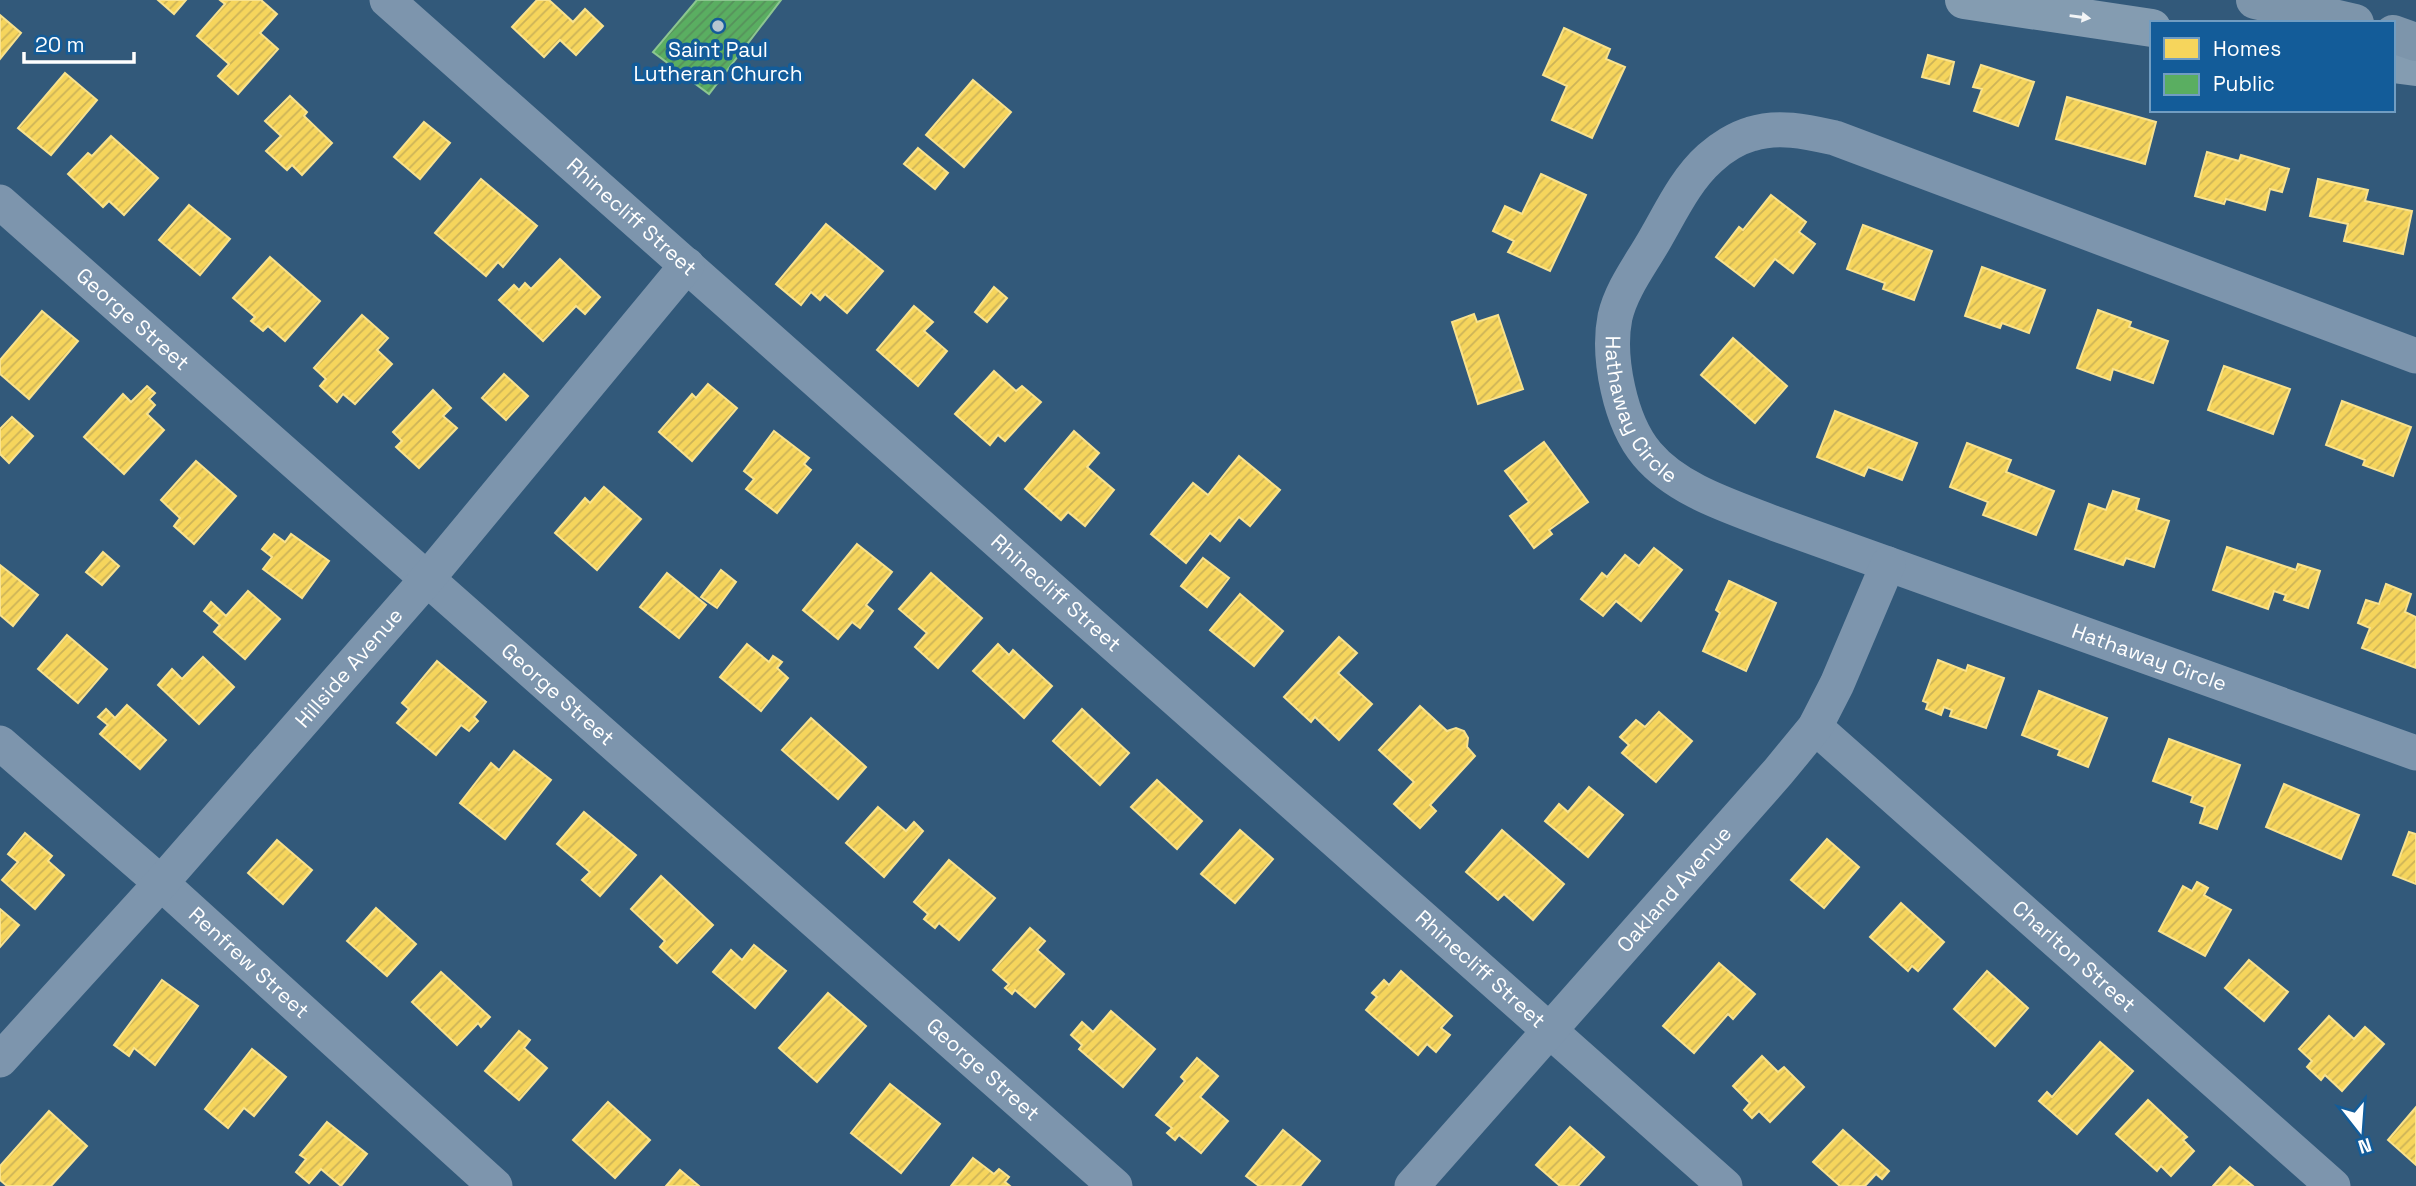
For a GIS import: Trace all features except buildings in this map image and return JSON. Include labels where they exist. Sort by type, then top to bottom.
[{"type":"highway","points":[[2255,0],[2346,21]]},
{"type":"highway","points":[[2395,35],[2416,42]]},
{"type":"main road","points":[[1964,0],[2150,28]]},
{"type":"main road","points":[[2395,64],[2416,67]]},
{"type":"street","name":"Rhinecliff Street","points":[[387,0],[1725,1186]]},
{"type":"street","name":"Hathaway Circle","points":[[2416,356],[1835,138],[1773,129],[1750,134],[1726,145],[1709,158],[1689,181],[1622,296],[1615,317],[1613,342],[1618,388],[1634,433],[1646,453],[1676,479],[1735,508],[2416,753]]},
{"type":"street","name":"George Street","points":[[0,202],[1115,1186]]},
{"type":"street","name":"Hillside Avenue","points":[[0,1060],[161,883],[427,579],[687,265]]},
{"type":"street","name":"Oakland Avenue","points":[[1412,1186],[1815,727],[1837,684],[1888,564]]},
{"type":"street","name":"Charlton Street","points":[[1815,727],[2333,1186]]},
{"type":"street","name":"Renfrew Street","points":[[0,743],[161,883],[495,1186]]},
{"type":"place","name":"Saint Paul Lutheran Church","points":[[718,26]]}]
